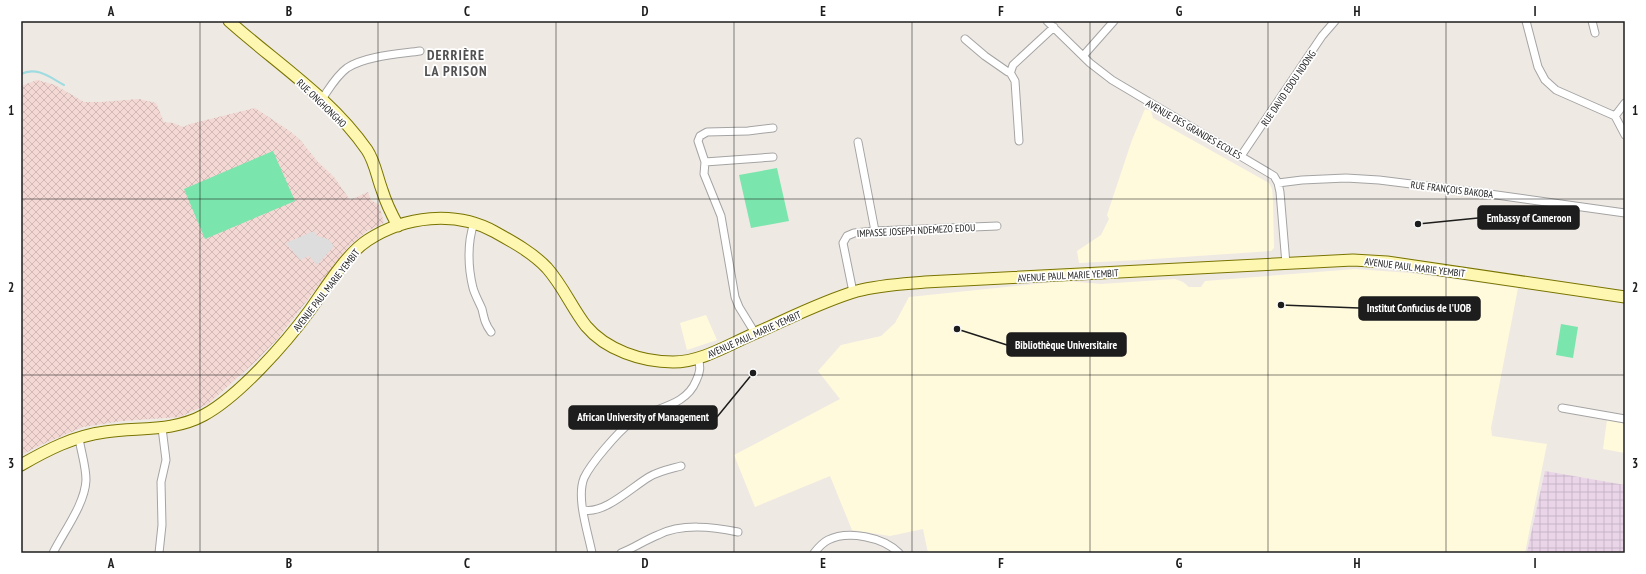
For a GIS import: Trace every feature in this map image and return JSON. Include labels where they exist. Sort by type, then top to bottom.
[{"type":"main road","name":"RUE ONGHONGHO","points":[[234,23],[338,115],[368,151],[382,190],[398,226]]},
{"type":"main road","name":"AVENUE PAUL MARIE YEMBIT","points":[[21,465],[54,448],[79,438],[105,432],[177,426],[193,421],[214,409],[248,379],[291,334],[352,254],[368,240],[398,226],[416,220],[448,218],[474,223],[513,242],[543,264],[588,327],[608,344],[627,353],[659,361],[674,362],[698,358],[853,292],[884,286],[925,282],[1347,260],[1387,262],[1625,297]]},
{"type":"street","name":"AVENUE DES GRANDES ECOLES","points":[[1047,21],[1083,56],[1112,80],[1130,92],[1267,171],[1274,176],[1278,183]]},
{"type":"street","points":[[1083,56],[1114,21]]},
{"type":"street","name":"RUE DAVID EDOU NDONG","points":[[1241,156],[1322,36],[1335,21]]},
{"type":"street","points":[[1526,21],[1538,67],[1546,80],[1556,90],[1615,116],[1625,135]]},
{"type":"street","points":[[1592,21],[1595,33]]},
{"type":"street","points":[[1010,72],[1014,65],[1054,28]]},
{"type":"street","points":[[965,39],[985,56],[1010,72],[1015,81],[1019,141]]},
{"type":"street","points":[[322,100],[335,79],[348,68],[373,59],[420,51]]},
{"type":"street","points":[[1615,116],[1625,103]]},
{"type":"street","points":[[755,333],[739,307],[735,296],[722,222],[717,203],[704,174],[705,162],[698,141],[703,134],[714,132],[748,131],[773,128]]},
{"type":"street","points":[[858,142],[875,231]]},
{"type":"street","points":[[705,162],[773,157]]},
{"type":"street","name":"RUE FRANÇOIS BAKOBA","points":[[1278,183],[1302,180],[1346,178],[1373,180],[1468,191],[1625,213]]},
{"type":"street","points":[[1278,183],[1286,264]]},
{"type":"street","points":[[474,223],[469,239],[473,288],[482,310],[483,319],[491,332]]},
{"type":"street","name":"IMPASSE JOSEPH NDEMEZO EDOU","points":[[853,292],[843,243],[847,236],[854,233],[875,231],[997,226]]},
{"type":"street","points":[[592,553],[584,510],[582,490],[584,478],[591,466],[632,422],[686,396],[694,386],[699,375],[701,367],[698,358]]},
{"type":"street","points":[[1562,408],[1625,419]]},
{"type":"street","points":[[159,553],[162,516],[161,482],[166,460],[162,428]]},
{"type":"street","points":[[53,553],[80,503],[86,486],[85,469],[79,438]]},
{"type":"street","points":[[584,510],[589,511],[601,508],[650,477],[665,470],[682,466]]},
{"type":"street","points":[[621,553],[658,535],[676,530],[711,527],[738,532]]},
{"type":"street","points":[[814,553],[819,546],[828,540],[840,536],[848,536],[879,540],[899,553]]},
{"type":"street","points":[[640,544],[641,553]]},
{"type":"shaded area","points":[[37,80],[55,85],[84,102],[139,99],[156,103],[164,122],[173,123],[183,127],[255,108],[291,132],[301,141],[318,162],[334,177],[350,200],[368,192],[371,200],[379,205],[384,223],[367,231],[349,246],[278,338],[256,361],[208,404],[180,417],[122,421],[83,427],[23,454],[23,457],[21,458],[21,86]]},
{"type":"shaded area","points":[[1145,109],[1151,111],[1153,118],[1269,183],[1272,189],[1273,200],[1274,248],[1271,251],[1079,263],[1077,251],[1101,235],[1109,219],[1107,215],[1132,140]]},
{"type":"shaded area","points":[[314,231],[317,236],[328,239],[334,246],[317,265],[309,256],[300,260],[286,243]]},
{"type":"shaded area","points":[[1355,269],[1410,273],[1518,288],[1491,428],[1492,436],[1547,444],[1525,553],[928,553],[923,529],[890,536],[852,530],[830,476],[755,507],[734,455],[840,399],[818,371],[841,345],[881,336],[895,323],[909,297],[1065,281],[1101,284],[1175,279],[1183,282],[1189,287],[1201,287],[1205,281]]},
{"type":"shaded area","points":[[706,315],[717,340],[687,350],[680,323]]},
{"type":"shaded area","points":[[1607,420],[1625,423],[1625,453],[1603,449]]},
{"type":"shaded area","points":[[1545,471],[1625,485],[1625,553],[1527,552]]},
{"type":"green space","points":[[273,151],[295,201],[205,239],[184,189]]},
{"type":"green space","points":[[777,168],[789,221],[751,228],[739,175]]},
{"type":"green space","points":[[1561,324],[1578,327],[1573,358],[1556,355]]},
{"type":"waterway","points":[[21,74],[33,71],[38,72],[49,76],[64,85]]},
{"type":"place","name":"Embassy of Cameroon","points":[[1418,224]]},
{"type":"place","name":"Institut Confucius de l'UOB","points":[[1281,305]]},
{"type":"place","name":"Bibliothèque Universitaire","points":[[957,329]]},
{"type":"place","name":"African University of Management","points":[[753,373]]},
{"type":"district","name":"DERRIÈRE LA PRISON","points":[[456,64]]}]
